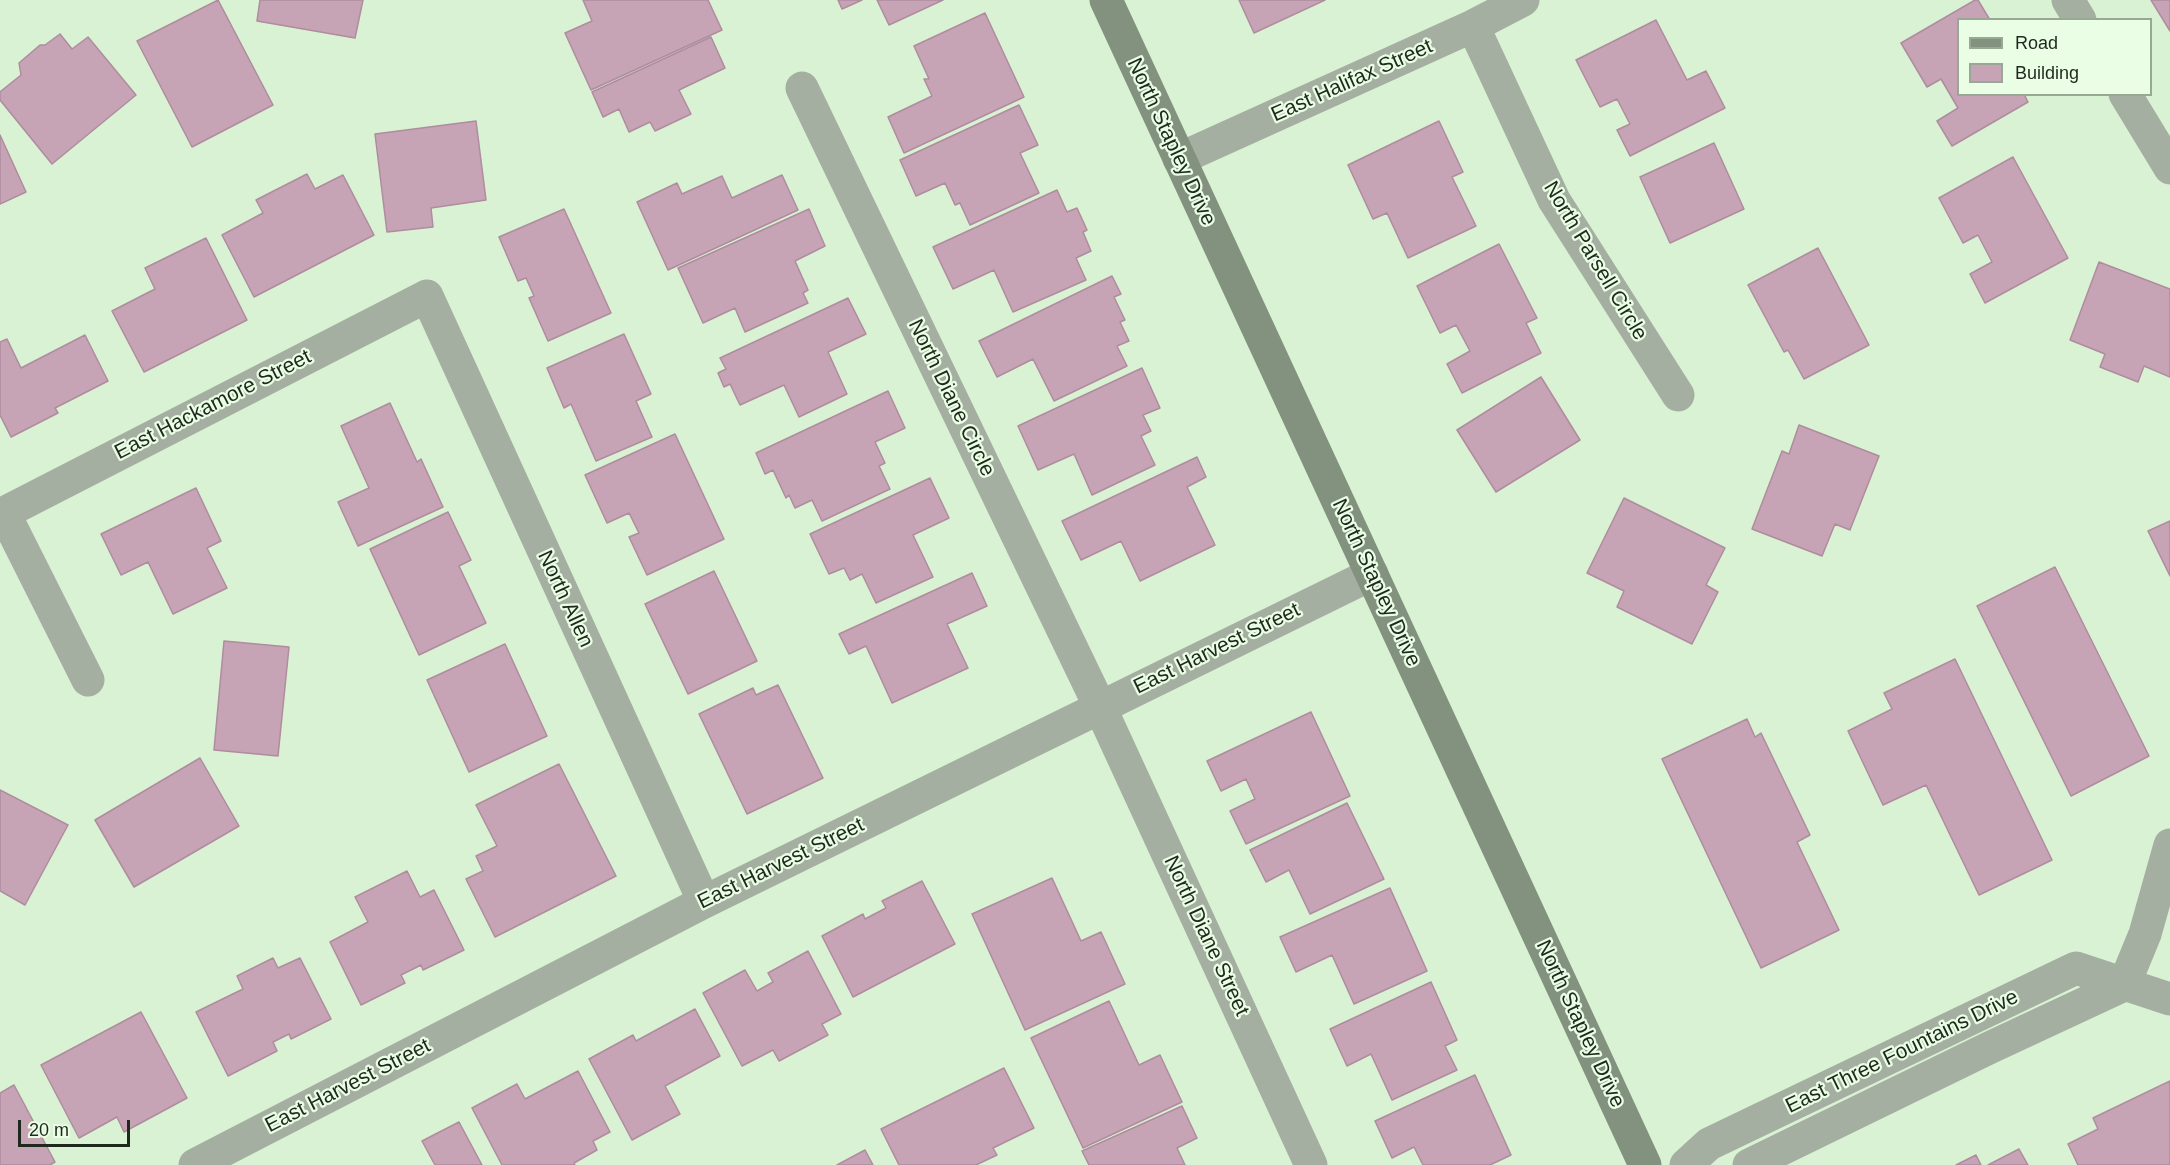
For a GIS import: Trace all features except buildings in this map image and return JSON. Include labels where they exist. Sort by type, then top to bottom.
[{"type":"main road","name":"North Stapley Drive","points":[[1106,0],[1646,1165]]},
{"type":"street","name":"East Halifax Street","points":[[1179,159],[1473,26],[1523,0]]},
{"type":"street","points":[[2068,0],[2079,18]]},
{"type":"street","name":"North Parsell Circle","points":[[1473,26],[1554,200],[1678,394]]},
{"type":"street","name":"North Diane Circle","points":[[802,88],[1100,707]]},
{"type":"street","points":[[2126,96],[2170,168]]},
{"type":"street","name":"East Hackamore Street","points":[[2,514],[427,296]]},
{"type":"street","name":"North Allen","points":[[427,296],[704,902]]},
{"type":"street","points":[[2,514],[88,680]]},
{"type":"street","name":"East Harvest Street","points":[[195,1165],[704,902],[1372,574]]},
{"type":"street","name":"North Diane Street","points":[[1100,707],[1311,1165]]},
{"type":"street","points":[[2124,985],[2145,934],[2170,845]]},
{"type":"street","name":"East Three Fountains Drive","points":[[1686,1165],[1709,1144],[2076,968],[2170,999]]},
{"type":"street","name":"East Three Fountains Drive","points":[[1749,1165],[2124,985]]}]
